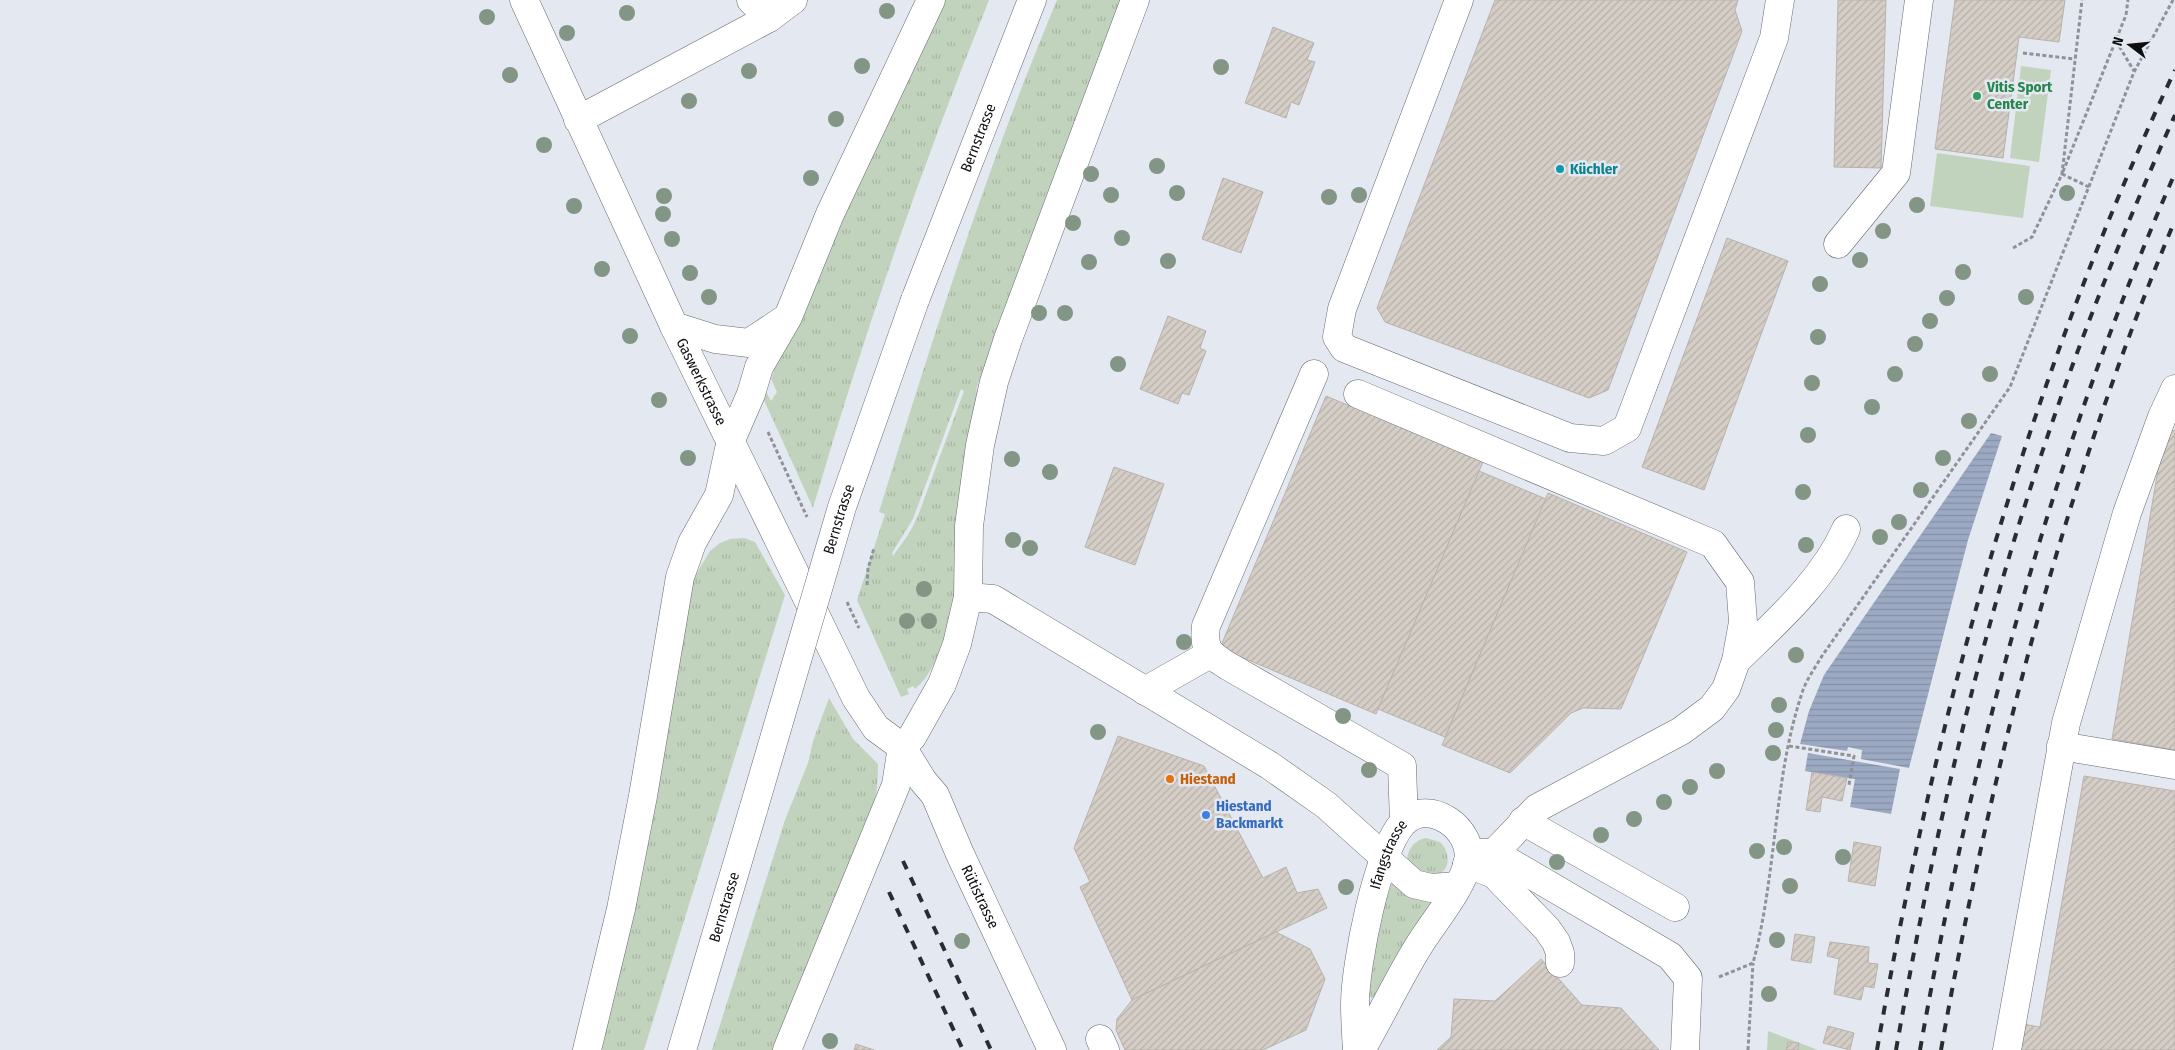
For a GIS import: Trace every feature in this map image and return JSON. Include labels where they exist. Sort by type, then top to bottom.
[{"type":"street","name":"Gaswerkstrasse","points":[[524,0],[674,326],[856,698],[876,728],[902,747]]},
{"type":"street","points":[[578,120],[760,9],[794,0]]},
{"type":"street","points":[[587,1050],[622,910],[680,577],[692,544],[719,495],[731,440],[751,394],[759,367],[788,317],[830,214],[931,0]]},
{"type":"street","name":"Bernstrasse","points":[[682,1050],[842,507],[915,300],[1032,0]]},
{"type":"street","points":[[787,1050],[896,785],[902,747],[912,737],[942,684],[957,644],[968,596],[969,526],[980,445],[994,382],[1008,338],[1135,0]]},
{"type":"street","points":[[1458,0],[1342,310],[1337,337],[1344,348],[1570,438],[1604,441],[1627,428],[1774,38],[1780,0]]},
{"type":"street","points":[[1838,244],[1896,173],[1920,0]]},
{"type":"street","points":[[674,326],[716,339],[749,342],[788,317]]},
{"type":"street","points":[[1314,374],[1206,626],[1204,640],[1210,654],[1402,766],[1404,822]]},
{"type":"street","points":[[2007,1050],[2061,746],[2127,513],[2162,418],[2175,389]]},
{"type":"street","points":[[968,596],[993,599],[1270,765],[1326,805],[1385,856],[1407,880],[1419,886],[1431,888],[1472,864],[1537,808],[1681,731],[1712,708],[1726,689],[1736,661],[1743,622],[1740,582],[1713,544],[1358,394]]},
{"type":"street","points":[[1736,661],[1806,589],[1840,545],[1846,530]]},
{"type":"street","points":[[1145,691],[1210,654]]},
{"type":"street","points":[[2061,746],[2175,765]]},
{"type":"street","name":"Rütistrasse","points":[[902,747],[923,781],[935,795],[960,854],[1052,1050]]},
{"type":"street","name":"Ifangstrasse","points":[[1357,1050],[1356,992],[1376,882],[1385,856],[1404,822],[1418,815],[1437,816],[1447,819],[1463,835],[1472,864]]},
{"type":"street","points":[[1523,821],[1675,907]]},
{"type":"street","points":[[1472,864],[1494,874],[1547,929],[1556,942],[1560,953],[1560,963]]},
{"type":"street","points":[[1361,1050],[1402,973],[1472,864]]},
{"type":"street","points":[[1472,864],[1670,956],[1688,978],[1685,1050]]},
{"type":"path","points":[[2062,174],[2082,0]]},
{"type":"path","points":[[2013,248],[2032,237],[2062,174],[2126,15],[2128,0]]},
{"type":"path","points":[[1748,1050],[1753,962],[1763,926],[1782,773],[1802,692],[1822,656],[2010,387],[2134,72],[2172,0]]},
{"type":"path","points":[[2116,41],[2134,72]]},
{"type":"path","points":[[2023,53],[2075,59]]},
{"type":"path","points":[[2062,174],[2089,187]]},
{"type":"path","points":[[867,585],[868,569],[874,548]]},
{"type":"path","points":[[1789,746],[1854,756],[1849,785]]},
{"type":"path","points":[[1718,978],[1753,962]]},
{"type":"green space","points":[[940,0],[989,0],[940,125],[873,315],[813,508],[763,398],[766,392],[771,401],[777,392],[771,379],[805,292]]},
{"type":"green space","points":[[1057,0],[1121,0],[1017,274],[976,390],[981,392],[955,595],[942,645],[931,670],[924,680],[915,689],[913,686],[907,689],[909,694],[901,697],[857,600],[885,514],[879,512],[919,382],[984,190],[1031,63]],"holes":[[[961,389],[964,391],[919,513],[910,532],[893,556],[892,553],[913,519]]]},
{"type":"green space","points":[[2021,66],[2051,70],[2039,162],[2010,158]]},
{"type":"green space","points":[[1937,153],[2030,166],[2023,218],[1930,206]]},
{"type":"green space","points":[[744,538],[755,542],[785,595],[644,1050],[600,1050],[649,839],[692,581],[710,551],[720,543],[730,539]]},
{"type":"green space","points":[[829,698],[853,739],[878,764],[875,803],[864,842],[858,839],[856,845],[861,847],[776,1050],[712,1050],[785,820],[808,763],[813,741]]},
{"type":"green space","points":[[1426,838],[1440,842],[1443,845],[1447,853],[1448,862],[1441,873],[1425,878],[1407,860],[1413,845]]},
{"type":"green space","points":[[1392,883],[1404,890],[1434,897],[1376,995],[1372,998],[1368,996],[1368,987],[1383,908]]},
{"type":"green space","points":[[1768,1031],[1818,1050],[1767,1050]]},
{"type":"water","points":[[1991,433],[2002,436],[1968,540],[1909,768],[1861,759],[1862,750],[1848,747],[1847,751],[1800,744],[1809,711],[1824,675]]},
{"type":"water","points":[[1808,753],[1900,769],[1891,814],[1850,807],[1855,779],[1805,771]]},
{"type":"building","name":"Küchler","points":[[1495,0],[1738,0],[1735,10],[1742,31],[1608,390],[1589,398],[1385,322],[1377,308]]},
{"type":"building","points":[[1838,0],[1886,0],[1881,168],[1834,167]]},
{"type":"building","name":"Vitis Sport Center","points":[[1955,0],[2065,0],[2059,42],[2019,37],[2003,158],[1935,149]]},
{"type":"building","points":[[1273,27],[1314,43],[1307,60],[1315,62],[1299,105],[1291,102],[1286,118],[1245,103]]},
{"type":"building","points":[[1223,178],[1263,192],[1241,253],[1202,239]]},
{"type":"building","points":[[1727,238],[1788,261],[1704,490],[1642,467]]},
{"type":"building","points":[[1168,316],[1206,331],[1200,348],[1206,351],[1189,395],[1182,393],[1178,404],[1140,389]]},
{"type":"building","points":[[1326,396],[1483,462],[1376,714],[1220,648]]},
{"type":"building","points":[[2165,429],[2175,431],[2175,750],[2112,739]]},
{"type":"building","points":[[1114,467],[1164,484],[1135,565],[1085,547]]},
{"type":"building","points":[[1479,471],[1546,499],[1445,737],[1378,709]]},
{"type":"building","points":[[1548,493],[1687,552],[1621,709],[1583,708],[1571,713],[1510,773],[1442,745]]},
{"type":"building","points":[[1118,736],[1204,766],[1263,878],[1286,867],[1297,893],[1318,889],[1327,908],[1132,1000],[1080,887],[1090,882],[1074,848]]},
{"type":"building","points":[[1812,772],[1847,778],[1842,801],[1822,797],[1820,812],[1806,810]]},
{"type":"building","points":[[2084,776],[2175,791],[2175,1050],[2015,1050],[2022,1024],[2040,1027]]},
{"type":"building","points":[[1854,842],[1881,847],[1875,886],[1848,881]]},
{"type":"building","points":[[1276,932],[1310,949],[1325,979],[1306,1030],[1263,1050],[1125,1050],[1116,1030],[1117,1019],[1132,1000]]},
{"type":"building","points":[[1795,934],[1815,937],[1811,963],[1791,960]]},
{"type":"building","points":[[1830,942],[1869,947],[1868,963],[1878,964],[1874,988],[1864,986],[1861,1000],[1834,994],[1839,959],[1827,956]]},
{"type":"building","points":[[1541,959],[1582,1005],[1621,1008],[1659,1050],[1437,1050],[1451,1037],[1454,999],[1495,1001]]},
{"type":"building","points":[[1828,1026],[1854,1033],[1850,1050],[1823,1043]]},
{"type":"building","points":[[1788,1042],[1799,1043],[1798,1050],[1786,1050]]},
{"type":"building","points":[[856,1044],[874,1050],[854,1050]]},
{"type":"railway","points":[[1877,1050],[1928,798],[1958,673],[1993,550],[2032,428],[2075,307],[2122,188],[2175,70]]},
{"type":"railway","points":[[1896,1050],[1923,905],[1955,761],[1991,618],[2012,547],[2049,431],[2082,339],[2136,204],[2175,115]]},
{"type":"railway","points":[[1920,1050],[1941,937],[1965,826],[2021,604],[2054,495],[2091,386],[2131,279],[2175,173]]},
{"type":"railway","points":[[1941,1050],[1983,837],[2035,629],[2065,525],[2098,423],[2135,321],[2175,220]]},
{"type":"railway","points":[[903,861],[991,1050]]},
{"type":"railway","points":[[889,892],[963,1050]]},
{"type":"place","name":"Vitis Sport Center","points":[[1977,96]]},
{"type":"place","name":"Küchler","points":[[1560,169]]},
{"type":"place","name":"Hiestand","points":[[1170,779]]},
{"type":"place","name":"Hiestand Backmarkt","points":[[1206,815]]}]
